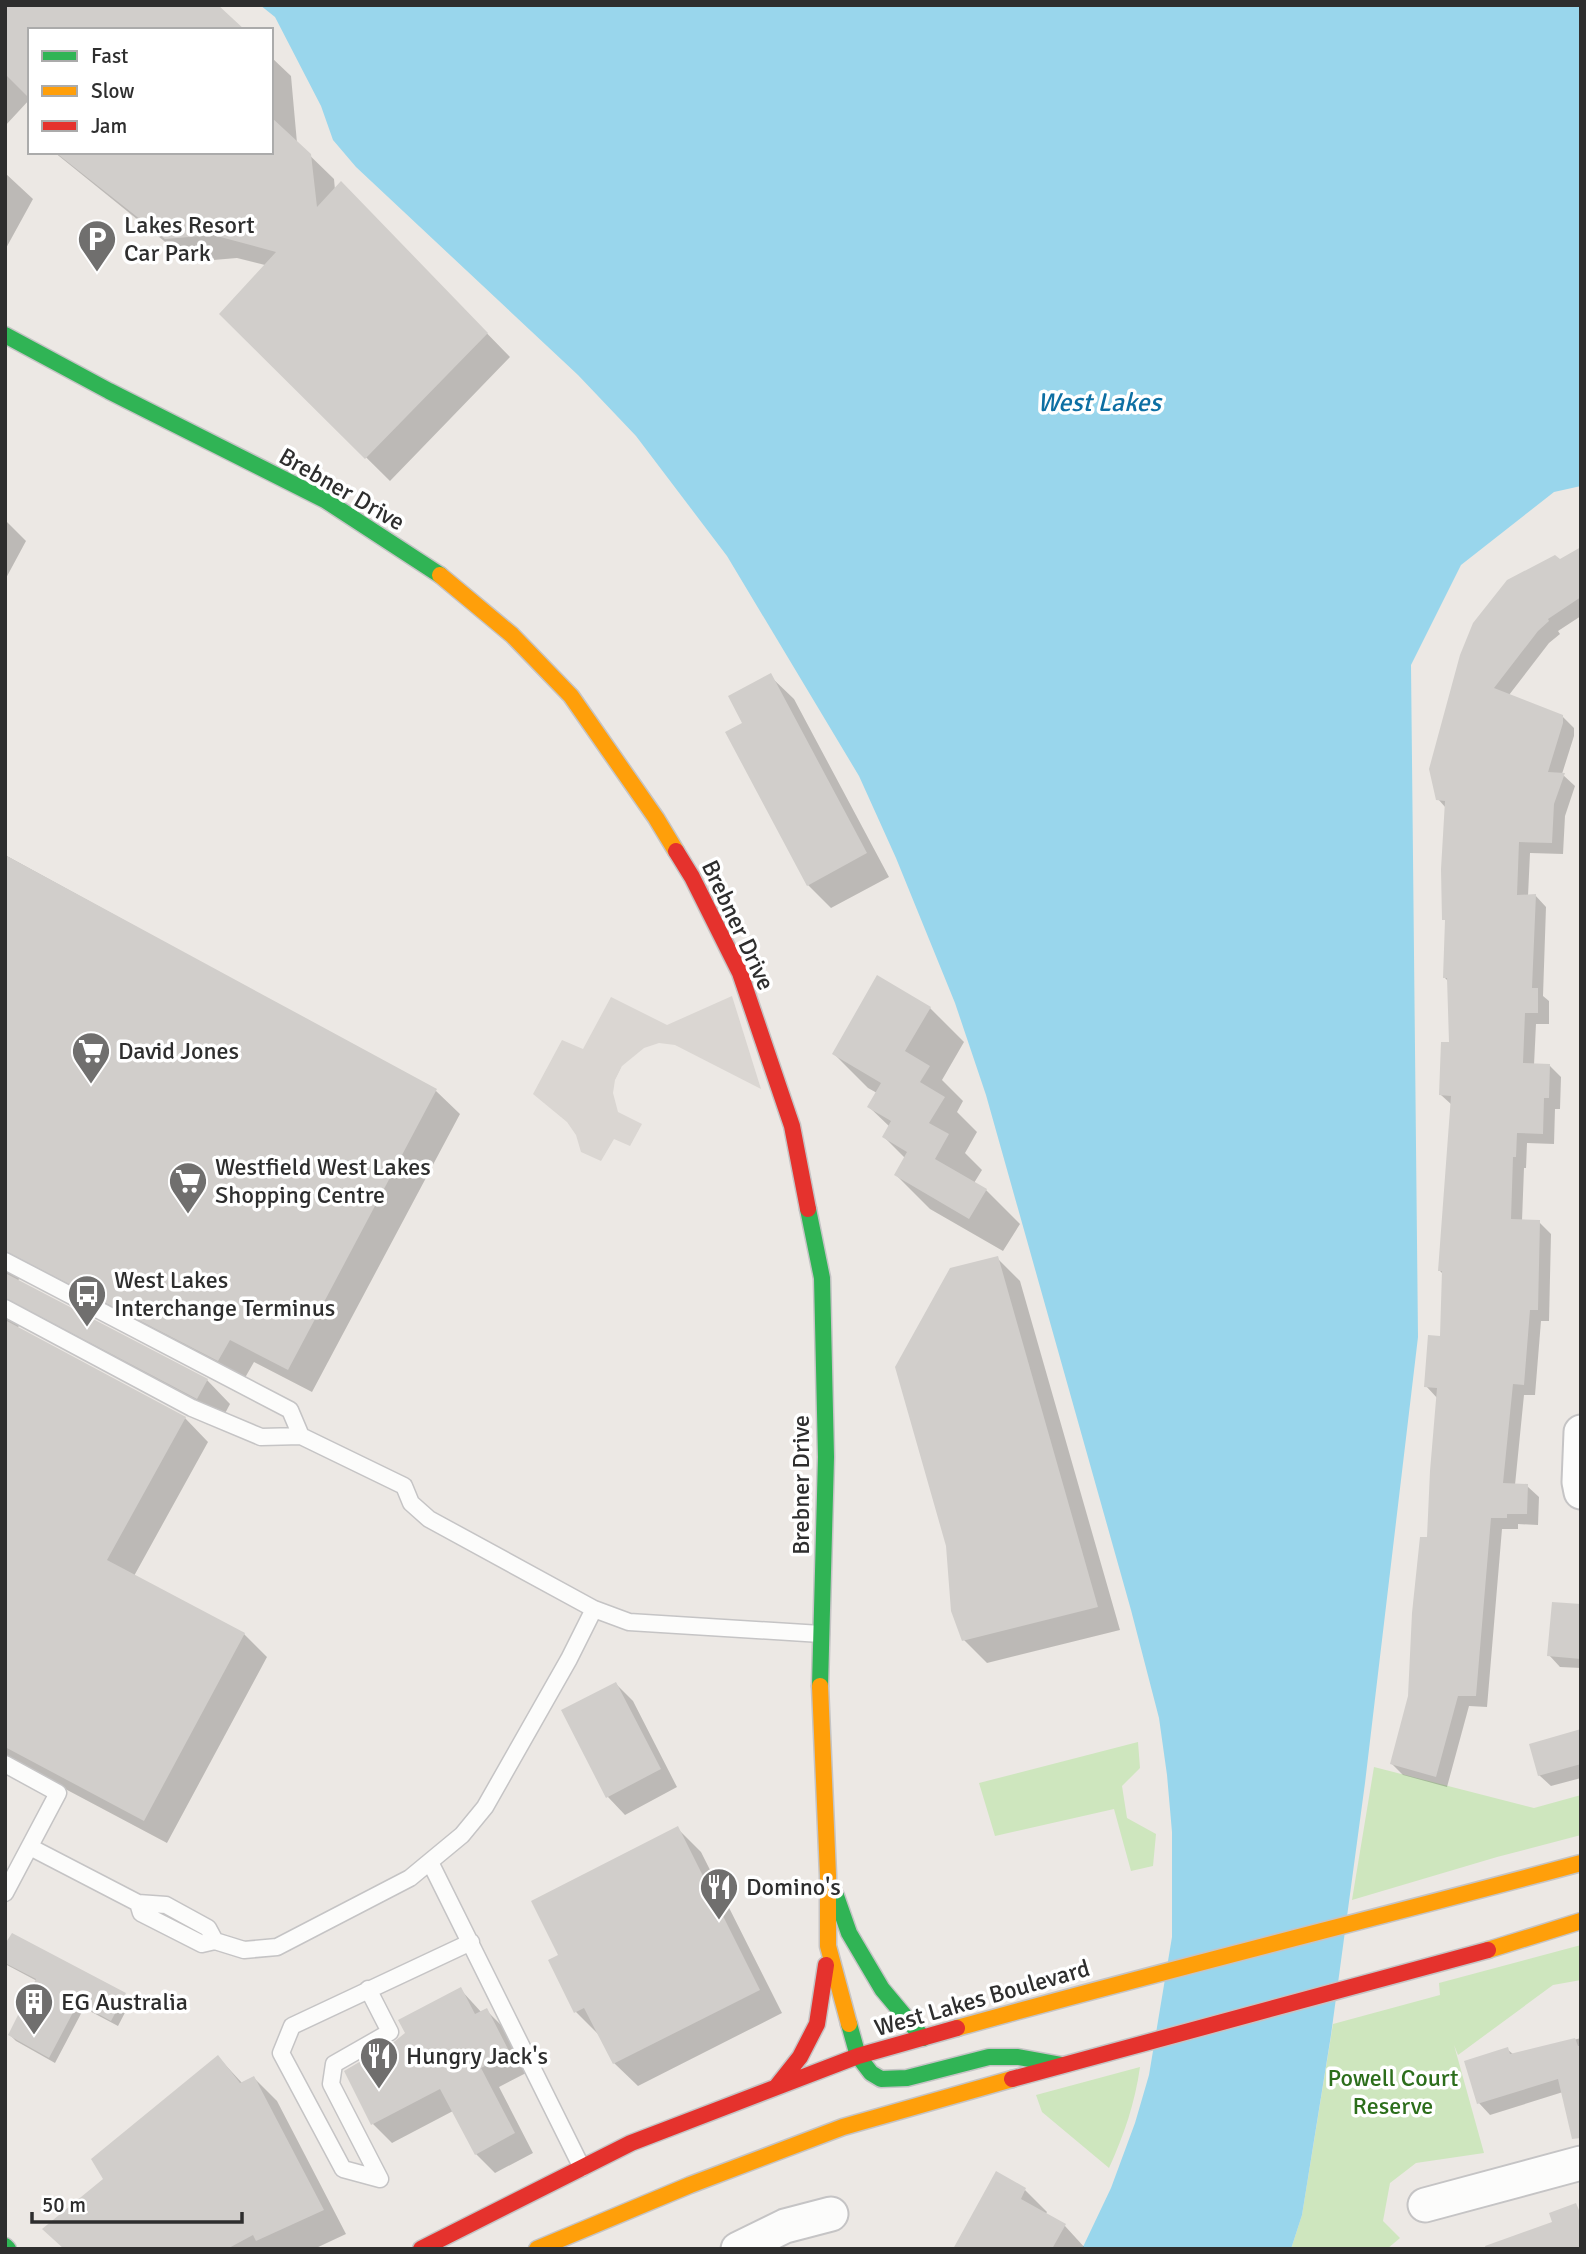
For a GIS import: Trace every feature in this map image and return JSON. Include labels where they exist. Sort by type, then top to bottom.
[{"type":"main road","name":"Brebner Drive","points":[[5,335],[320,498],[433,569],[512,635],[571,696],[656,818],[692,877],[740,973],[792,1126],[822,1278],[826,1457],[819,1704],[828,1875],[828,1946],[858,2056]]},
{"type":"main road","name":"West Lakes Boulevard","points":[[421,2249],[631,2143],[858,2056],[1112,1984],[1415,1909],[1581,1863]]},
{"type":"main road","name":"Brebner Drive","points":[[828,1875],[849,1933],[882,1989],[923,2038]]},
{"type":"main road","points":[[537,2249],[690,2185],[843,2127],[1127,2046],[1391,1977],[1581,1921]]},
{"type":"main road","points":[[777,2085],[800,2057],[817,2024],[828,1946]]},
{"type":"main road","points":[[858,2056],[868,2070],[880,2078],[891,2079],[902,2079],[952,2065],[1002,2056],[1062,2065]]},
{"type":"street","points":[[1581,1432],[1581,1492]]},
{"type":"street","points":[[1425,2205],[1581,2163]]},
{"type":"street","points":[[738,2249],[785,2226],[831,2214]]},
{"type":"lane","points":[[5,1261],[290,1410],[301,1436]]},
{"type":"lane","points":[[5,1308],[191,1408],[261,1437],[301,1436],[404,1486],[411,1503],[429,1519],[594,1609],[629,1622],[821,1634]]},
{"type":"lane","points":[[30,1847],[138,1903],[166,1905],[208,1928],[215,1941],[244,1950],[277,1947],[410,1878],[462,1835],[485,1807],[569,1659],[594,1609]]},
{"type":"lane","points":[[5,1764],[58,1793],[5,1893]]},
{"type":"lane","points":[[430,1862],[582,2168]]},
{"type":"lane","points":[[368,1989],[390,2032],[334,2064],[331,2084],[380,2179],[342,2169],[281,2053],[292,2026],[368,1989],[471,1942]]},
{"type":"green space","points":[[1138,1742],[1140,1768],[1122,1786],[1127,1818],[1156,1834],[1153,1866],[1131,1871],[1114,1809],[995,1836],[979,1783]]},
{"type":"green space","points":[[1374,1767],[1534,1808],[1581,1795],[1581,1835],[1352,1900]]},
{"type":"green space","name":"Powell Court Reserve","points":[[1581,1945],[1581,1980],[1553,1985],[1458,2055],[1454,2045],[1484,2153],[1416,2163],[1390,2183],[1383,2221],[1400,2238],[1387,2249],[1291,2249],[1302,2215],[1333,2024],[1440,1995],[1439,1983]]},
{"type":"green space","points":[[1140,2067],[1128,2119],[1109,2168],[1042,2112],[1036,2095]]},
{"type":"shaded area","points":[[732,996],[761,1089],[675,1045],[659,1043],[644,1048],[622,1066],[615,1080],[613,1093],[618,1112],[642,1124],[630,1146],[614,1139],[601,1161],[581,1152],[576,1135],[567,1122],[533,1094],[562,1040],[583,1049],[611,997],[667,1025]]},
{"type":"water","name":"West Lakes","points":[[260,5],[1581,5],[1581,486],[1554,492],[1461,565],[1411,665],[1418,1337],[1365,1783],[1331,2035],[1302,2215],[1291,2249],[1082,2249],[1111,2188],[1149,2075],[1172,1937],[1172,1832],[1159,1718],[986,1095],[955,1003],[896,858],[859,776],[727,556],[636,436],[578,375],[356,167],[333,140],[321,106],[275,17]]},
{"type":"building","points":[[5,5],[218,5],[243,28],[28,28],[28,97],[5,74]]},
{"type":"building","points":[[273,119],[311,154],[317,207],[341,181],[488,333],[365,459],[219,314],[276,252],[213,235],[165,239],[58,154],[273,154]]},
{"type":"building","points":[[1581,547],[1581,597],[1548,619],[1494,688],[1563,715],[1548,772],[1565,773],[1554,804],[1552,843],[1519,842],[1517,895],[1536,894],[1532,988],[1538,988],[1538,1013],[1525,1013],[1523,1063],[1550,1064],[1549,1098],[1544,1098],[1543,1134],[1517,1133],[1516,1157],[1513,1157],[1511,1219],[1540,1220],[1538,1310],[1530,1310],[1524,1385],[1513,1384],[1503,1483],[1528,1484],[1527,1514],[1507,1514],[1507,1518],[1491,1518],[1476,1696],[1458,1696],[1436,1777],[1390,1764],[1408,1696],[1412,1613],[1420,1537],[1427,1537],[1437,1388],[1424,1387],[1428,1335],[1440,1336],[1442,1271],[1438,1271],[1451,1096],[1439,1095],[1441,1042],[1449,1042],[1447,978],[1443,978],[1445,920],[1442,920],[1441,869],[1445,801],[1436,800],[1429,769],[1460,655],[1473,623],[1507,580],[1555,555],[1560,559]]},
{"type":"building","points":[[771,673],[867,853],[807,886],[725,732],[742,723],[728,696]]},
{"type":"building","name":"Westfield West Lakes Shopping Centre","points":[[5,855],[437,1089],[288,1370],[230,1340],[218,1361],[5,1251]]},
{"type":"building","points":[[877,975],[931,1007],[905,1051],[930,1066],[920,1082],[945,1097],[929,1123],[949,1134],[935,1159],[987,1189],[969,1219],[894,1175],[907,1152],[882,1137],[891,1121],[867,1107],[881,1083],[832,1054]]},
{"type":"building","points":[[998,1256],[1098,1607],[962,1641],[951,1611],[946,1546],[895,1367],[950,1268]]},
{"type":"building","points":[[5,1273],[208,1379],[197,1399],[5,1298]]},
{"type":"building","points":[[5,1320],[186,1417],[107,1560],[245,1633],[144,1821],[5,1747]]},
{"type":"building","points":[[1552,1602],[1581,1604],[1581,1659],[1547,1656]]},
{"type":"building","points":[[616,1682],[661,1769],[606,1798],[561,1710]]},
{"type":"building","points":[[1581,1729],[1581,1764],[1538,1776],[1529,1744]]},
{"type":"building","points":[[678,1826],[760,1990],[613,2064],[584,2008],[574,2013],[548,1960],[558,1955],[531,1901]]},
{"type":"building","points":[[12,1933],[126,1993],[111,2021],[78,2003],[49,2058],[8,2035],[36,1979],[5,1963],[5,1944]]},
{"type":"building","points":[[461,1987],[475,2014],[487,2008],[510,2053],[481,2068],[515,2133],[475,2155],[440,2089],[371,2125],[344,2071],[405,2033],[398,2020]]},
{"type":"building","points":[[1575,2038],[1578,2046],[1581,2046],[1581,2138],[1572,2139],[1558,2079],[1477,2104],[1464,2061],[1508,2047],[1510,2054]]},
{"type":"building","points":[[218,2055],[240,2083],[254,2076],[324,2210],[256,2241],[253,2235],[227,2249],[64,2249],[42,2229],[103,2179],[91,2159]]},
{"type":"building","points":[[996,2171],[1026,2188],[1021,2199],[1066,2224],[1052,2249],[953,2249]]},
{"type":"building","points":[[1576,2203],[1581,2215],[1581,2249],[1486,2249],[1485,2246],[1552,2222],[1549,2213]]},
{"type":"traffic: fast","points":[[5,335],[109,391],[325,500],[440,575]]},
{"type":"traffic: fast","points":[[808,1209],[822,1278],[826,1457],[820,1686]]},
{"type":"traffic: fast","points":[[836,1896],[849,1933],[882,1989],[923,2038]]},
{"type":"traffic: fast","points":[[849,2024],[858,2056],[871,2073],[881,2079],[907,2078],[989,2057],[1018,2057],[1062,2065]]},
{"type":"traffic: fast","points":[[5,2246],[8,2249]]},
{"type":"traffic: slow","points":[[440,575],[512,635],[571,696],[676,851]]},
{"type":"traffic: slow","points":[[820,1686],[828,1875],[828,1946],[849,2024]]},
{"type":"traffic: slow","points":[[957,2028],[1581,1863]]},
{"type":"traffic: slow","points":[[1488,1950],[1581,1921]]},
{"type":"traffic: slow","points":[[537,2249],[690,2185],[843,2127],[1012,2079]]},
{"type":"traffic: jam","points":[[676,851],[740,973],[792,1126],[808,1209]]},
{"type":"traffic: jam","points":[[1012,2079],[1488,1950]]},
{"type":"traffic: jam","points":[[777,2086],[800,2057],[817,2024],[826,1965]]},
{"type":"traffic: jam","points":[[421,2249],[631,2143],[858,2056],[957,2028]]},
{"type":"place","name":"Lakes Resort Car Park","points":[[97,273]]},
{"type":"place","name":"David Jones","points":[[91,1085]]},
{"type":"place","name":"Westfield West Lakes Shopping Centre","points":[[188,1215]]},
{"type":"place","name":"West Lakes Interchange Terminus","points":[[87,1328]]},
{"type":"place","name":"Domino's","points":[[719,1921]]},
{"type":"place","name":"EG Australia","points":[[34,2036]]},
{"type":"place","name":"Hungry Jack's","points":[[379,2090]]}]
